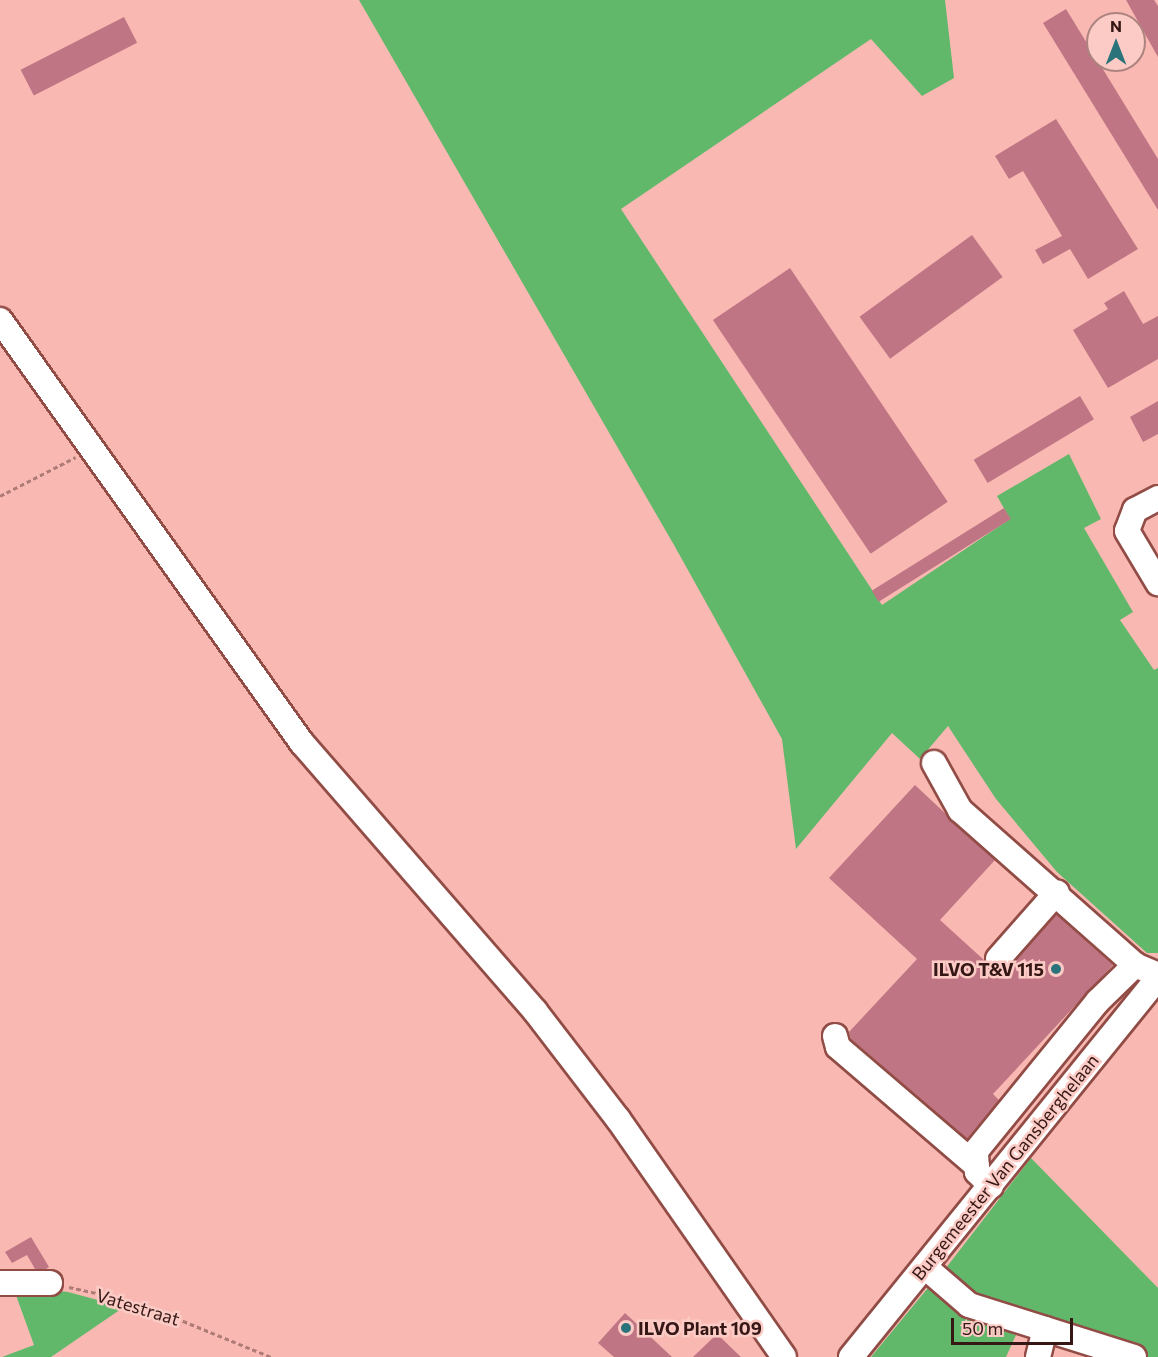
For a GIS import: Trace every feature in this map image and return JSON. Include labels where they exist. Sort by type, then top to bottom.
[{"type":"street","points":[[0,320],[302,743],[542,1020],[618,1119],[784,1357]]},
{"type":"street","points":[[1158,498],[1135,510],[1128,531],[1158,583]]},
{"type":"street","points":[[934,763],[960,810],[1057,892],[1135,965],[1158,977]]},
{"type":"street","points":[[998,959],[1057,892]]},
{"type":"street","points":[[991,1186],[977,1172],[976,1151],[1098,1001],[1135,965]]},
{"type":"street","name":"Burgemeester Van Gansberghelaan","points":[[851,1357],[1158,977]]},
{"type":"street","points":[[835,1036],[838,1047],[977,1166]]},
{"type":"street","points":[[925,1267],[969,1305],[1134,1357]]},
{"type":"street","points":[[0,1282],[50,1283]]},
{"type":"street","points":[[1038,1357],[1045,1329]]},
{"type":"path","points":[[0,496],[91,450]]},
{"type":"path","name":"Vatestraat","points":[[50,1283],[119,1298],[271,1357]]},
{"type":"green space","points":[[359,0],[945,0],[954,78],[922,96],[871,39],[621,209],[882,605],[1010,519],[997,496],[1069,454],[1101,519],[1084,528],[1133,612],[1120,620],[1154,670],[1158,668],[1158,953],[1147,953],[1057,872],[996,799],[948,726],[920,759],[892,733],[796,849],[782,739],[674,545]]},
{"type":"green space","points":[[1031,1158],[1158,1288],[1158,1357],[1147,1357],[983,1302],[942,1273]]},
{"type":"green space","points":[[932,1283],[978,1319],[1016,1335],[1006,1357],[871,1357]]},
{"type":"green space","points":[[13,1287],[68,1292],[124,1307],[51,1357],[2,1357],[34,1345]]},
{"type":"building","points":[[1126,0],[1154,0],[1158,6],[1158,57],[1146,36],[1146,12],[1133,12]]},
{"type":"building","points":[[1066,9],[1086,42],[1086,72],[1105,72],[1158,159],[1158,210],[1043,23]]},
{"type":"building","points":[[124,17],[137,43],[34,96],[21,70]]},
{"type":"building","points":[[1056,119],[1138,249],[1088,279],[1070,249],[1043,264],[1035,250],[1062,236],[1023,171],[1009,179],[995,156]]},
{"type":"building","points":[[972,235],[1003,277],[890,359],[860,317]]},
{"type":"building","points":[[790,268],[948,502],[871,554],[713,320]]},
{"type":"building","points":[[1124,291],[1143,324],[1158,316],[1158,359],[1108,388],[1073,330],[1108,309],[1104,303]]},
{"type":"building","points":[[1080,396],[1094,419],[988,483],[974,460]]},
{"type":"building","points":[[1158,401],[1158,434],[1143,442],[1130,417]]},
{"type":"building","points":[[1004,508],[1011,519],[879,602],[872,591]]},
{"type":"building","name":"ILVO T&V 115","points":[[915,785],[995,860],[940,920],[984,960],[988,969],[999,974],[1008,969],[1056,914],[1113,965],[993,1094],[999,1100],[967,1139],[851,1039],[849,1032],[917,959],[829,878]]},
{"type":"building","points":[[31,1237],[49,1267],[46,1269],[35,1269],[27,1255],[12,1263],[5,1252]]},
{"type":"building","name":"ILVO Plant 109","points":[[625,1313],[672,1357],[614,1357],[598,1343]]},
{"type":"building","name":"ILVO Plant 109","points":[[717,1334],[741,1357],[693,1357]]},
{"type":"place","name":"ILVO T&V 115","points":[[1056,969]]},
{"type":"place","name":"ILVO Plant 109","points":[[626,1328]]}]
